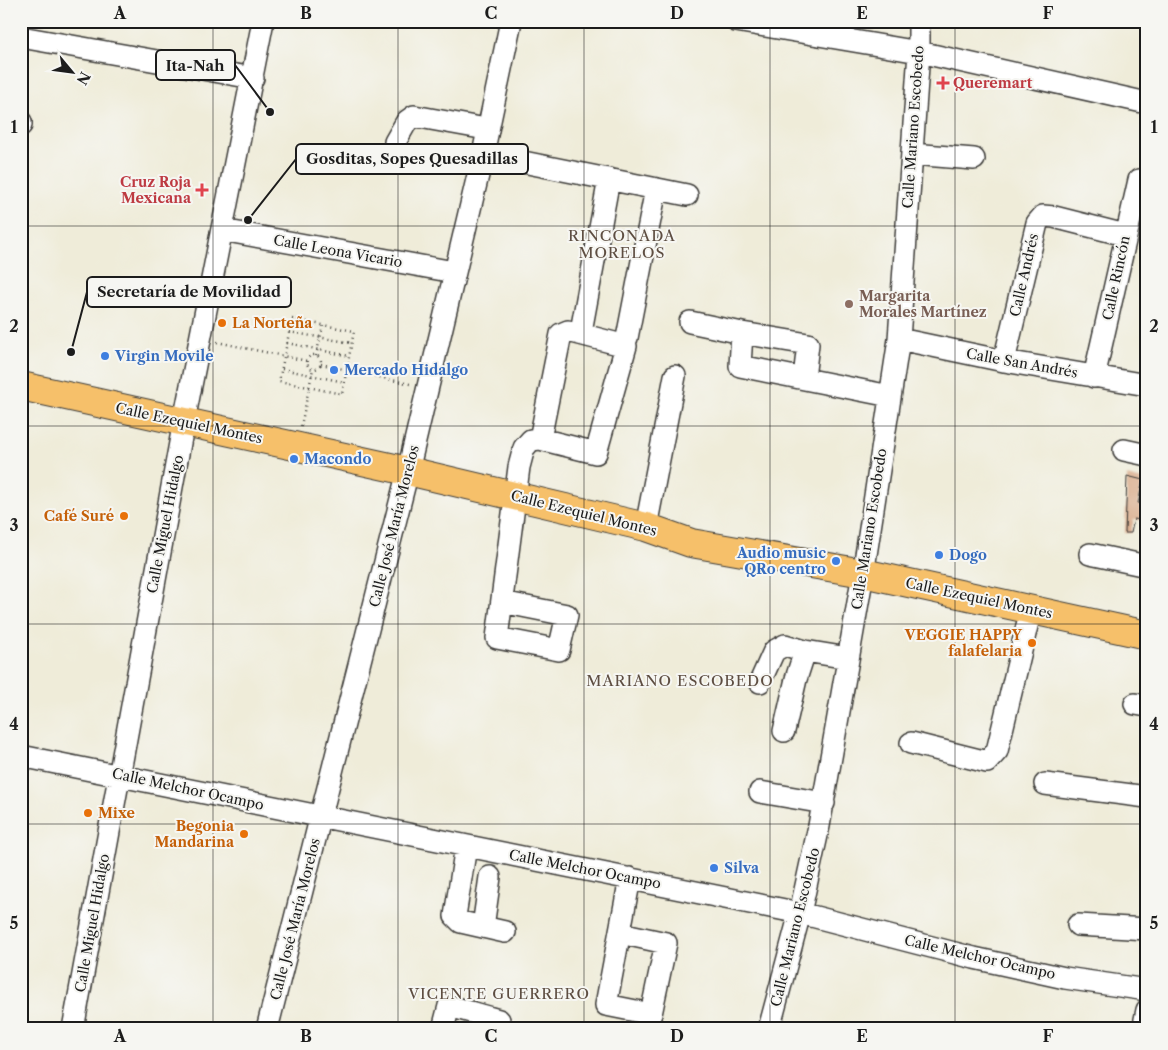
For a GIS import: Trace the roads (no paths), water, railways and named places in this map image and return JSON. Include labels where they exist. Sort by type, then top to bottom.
[{"type":"main road","name":"Calle Ezequiel Montes","points":[[21,386],[408,471],[646,527],[691,542],[863,573],[1147,635]]},
{"type":"street","name":"Calle Miguel Hidalgo","points":[[73,1029],[184,421],[263,21]]},
{"type":"street","name":"Calle José María Morelos","points":[[267,1029],[408,471],[511,21]]},
{"type":"street","points":[[736,21],[919,52],[1147,104]]},
{"type":"street","name":"Calle Mariano Escobedo","points":[[769,1029],[800,912],[824,803],[863,573],[899,339],[919,52],[919,21]]},
{"type":"street","points":[[21,37],[253,78]]},
{"type":"street","points":[[395,142],[407,121],[414,116],[486,129]]},
{"type":"street","points":[[482,154],[687,195]]},
{"type":"street","points":[[912,154],[974,159]]},
{"type":"street","points":[[582,326],[610,179]]},
{"type":"street","name":"Calle Rincón","points":[[1094,376],[1139,180]]},
{"type":"street","points":[[627,338],[656,189]]},
{"type":"street","name":"Calle Andrés","points":[[1004,361],[1037,223],[1043,216],[1054,216],[1125,236]]},
{"type":"street","name":"Calle Leona Vicario","points":[[222,230],[454,272]]},
{"type":"street","points":[[690,322],[808,344],[804,378]]},
{"type":"street","points":[[502,602],[524,448],[531,440],[540,439],[596,453],[626,346],[568,331],[561,334],[540,439]]},
{"type":"street","points":[[742,333],[740,366],[890,396]]},
{"type":"street","name":"Calle San Andrés","points":[[899,339],[1004,361],[1147,384]]},
{"type":"street","points":[[646,527],[675,376]]},
{"type":"street","points":[[1124,450],[1147,455]]},
{"type":"street","points":[[1090,554],[1147,566]]},
{"type":"street","points":[[911,743],[987,762],[992,759],[998,751],[1030,609]]},
{"type":"street","points":[[760,682],[774,651],[785,645],[805,651],[848,658]]},
{"type":"street","points":[[784,731],[796,679],[805,651]]},
{"type":"street","name":"Calle Melchor Ocampo","points":[[21,756],[800,912],[974,958],[1065,978],[1147,990]]},
{"type":"street","points":[[1046,784],[1147,797]]},
{"type":"street","points":[[760,792],[824,803]]},
{"type":"street","points":[[466,846],[455,916],[461,922],[505,932]]},
{"type":"street","points":[[483,927],[490,876]]},
{"type":"street","points":[[620,933],[630,878]]},
{"type":"street","points":[[1078,925],[1147,929]]},
{"type":"street","points":[[443,1029],[449,1006],[499,1020]]},
{"type":"street","points":[[1143,1029],[1147,1010]]},
{"type":"place","name":"Queremart","points":[[943,83]]},
{"type":"place","name":"Ita-Nah","points":[[270,112]]},
{"type":"place","name":"Cruz Roja Mexicana","points":[[202,190]]},
{"type":"place","name":"Gosditas, Sopes Quesadillas","points":[[248,220]]},
{"type":"place","name":"Margarita Morales Martínez","points":[[849,304]]},
{"type":"place","name":"La Norteña","points":[[222,323]]},
{"type":"place","name":"Secretaría de Movilidad","points":[[71,352]]},
{"type":"place","name":"Virgin Movile","points":[[105,356]]},
{"type":"place","name":"Mercado Hidalgo","points":[[334,370]]},
{"type":"place","name":"Macondo","points":[[294,459]]},
{"type":"place","name":"Café Suré","points":[[124,516]]},
{"type":"place","name":"Dogo","points":[[939,555]]},
{"type":"place","name":"Audio music QRo centro","points":[[836,561]]},
{"type":"place","name":"VEGGIE HAPPY falafelaria","points":[[1032,643]]},
{"type":"place","name":"Mixe","points":[[88,813]]},
{"type":"place","name":"Begonia Mandarina","points":[[244,834]]},
{"type":"place","name":"Silva","points":[[714,868]]},
{"type":"district","name":"RINCONADA MORELOS","points":[[622,244]]},
{"type":"district","name":"MARIANO ESCOBEDO","points":[[680,681]]},
{"type":"district","name":"VICENTE GUERRERO","points":[[499,994]]}]
